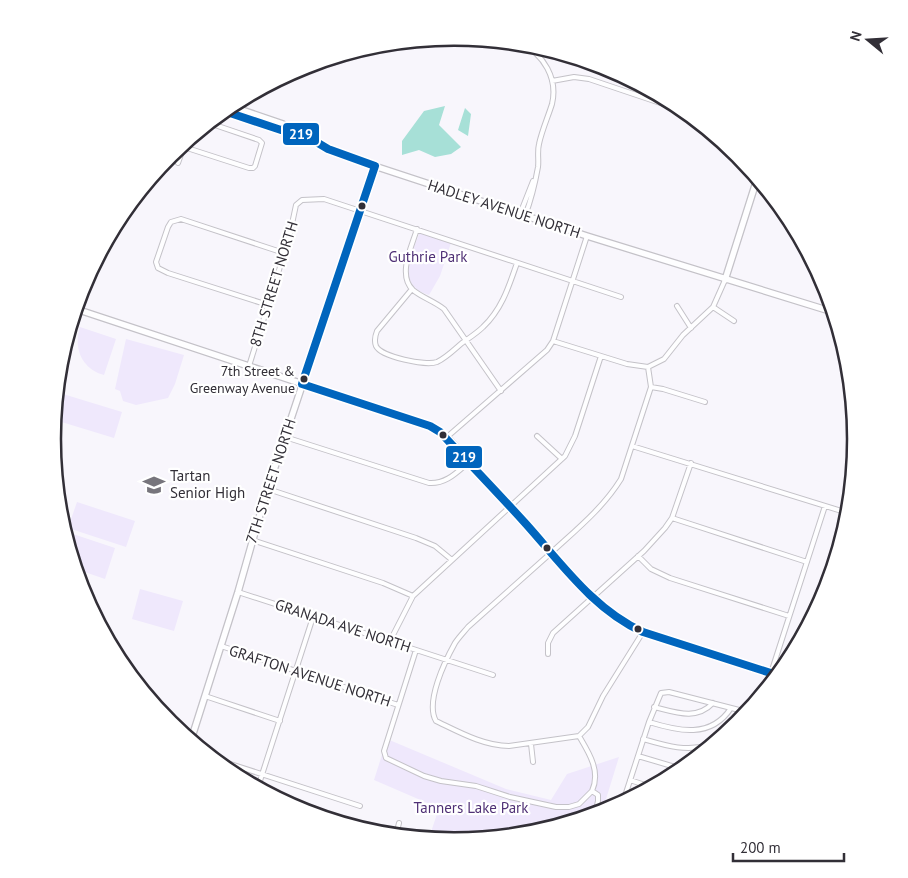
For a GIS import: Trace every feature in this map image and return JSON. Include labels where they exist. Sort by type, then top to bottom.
[{"type":"street","points":[[523,215],[527,194],[536,175],[539,142],[553,97],[552,81],[547,68],[539,56]]},
{"type":"street","points":[[552,81],[574,77],[589,79],[652,100]]},
{"type":"street","name":"HADLEY AVENUE NORTH","points":[[240,109],[283,124],[287,128],[328,149],[375,166],[587,236],[825,310]]},
{"type":"street","name":"HADLEY AVENUE NORTH","points":[[233,114],[281,130],[287,128]]},
{"type":"street","points":[[191,147],[252,168],[255,166],[262,143],[259,140],[217,126]]},
{"type":"street","points":[[178,163],[180,158]]},
{"type":"street","name":"7TH STREET NORTH","points":[[193,733],[268,489],[375,166]]},
{"type":"street","points":[[553,340],[627,364],[648,367],[664,358],[713,307],[725,280],[755,187]]},
{"type":"street","name":"8TH STREET NORTH","points":[[249,366],[284,253],[296,205],[305,200],[324,199],[359,210]]},
{"type":"street","points":[[359,210],[621,297]]},
{"type":"street","points":[[268,305],[168,273],[158,268],[156,262],[160,247],[171,222],[181,219],[284,253]]},
{"type":"street","points":[[417,229],[406,269],[407,280],[412,289],[444,309],[501,391]]},
{"type":"street","points":[[447,437],[542,356],[553,340],[587,236]]},
{"type":"street","points":[[412,289],[377,331],[374,338],[376,346],[379,350],[402,358],[423,363],[437,362],[486,324],[501,304],[517,263]]},
{"type":"street","points":[[677,306],[691,328]]},
{"type":"street","points":[[713,307],[734,321]]},
{"type":"street","points":[[83,311],[430,426],[447,437],[592,597],[614,616],[643,632],[770,673]]},
{"type":"street","points":[[390,641],[413,596],[562,459],[575,436],[601,356]]},
{"type":"street","points":[[643,632],[602,696],[588,727],[579,736],[531,744],[499,746],[436,721],[433,715],[432,706],[436,688],[456,642],[468,627],[599,509],[613,493],[621,479],[651,387],[648,367]]},
{"type":"street","points":[[651,387],[705,402]]},
{"type":"street","points":[[537,436],[562,459]]},
{"type":"street","points":[[285,437],[429,483],[437,484],[449,479],[469,462]]},
{"type":"street","points":[[632,446],[840,511]]},
{"type":"street","points":[[548,654],[548,643],[553,633],[655,540],[672,518],[691,463]]},
{"type":"street","points":[[268,489],[416,538],[435,546],[452,560]]},
{"type":"street","points":[[777,663],[789,616],[825,506]]},
{"type":"street","points":[[672,518],[807,562]]},
{"type":"street","points":[[252,540],[383,583],[413,596]]},
{"type":"street","points":[[638,556],[651,569],[670,578],[789,616]]},
{"type":"street","name":"GRANADA AVE NORTH","points":[[238,592],[493,675]]},
{"type":"street","points":[[260,780],[313,617]]},
{"type":"street","name":"GRAFTON AVENUE NORTH","points":[[221,646],[398,705]]},
{"type":"street","points":[[416,650],[384,749],[386,758],[424,776],[442,781],[476,786],[510,797],[556,807],[569,807],[579,804],[592,791],[596,777],[594,763],[579,736]]},
{"type":"street","points":[[626,792],[654,707],[662,692],[670,692],[738,710]]},
{"type":"street","points":[[205,696],[280,721]]},
{"type":"street","points":[[654,707],[683,714],[698,713],[713,703]]},
{"type":"street","points":[[649,722],[680,731],[701,730],[719,721],[727,715],[731,708]]},
{"type":"street","points":[[644,739],[671,748],[684,749],[698,747]]},
{"type":"street","points":[[531,744],[533,762]]},
{"type":"street","points":[[638,756],[672,766]]},
{"type":"street","points":[[235,765],[360,806]]},
{"type":"street","points":[[630,780],[641,784]]},
{"type":"street","points":[[592,791],[598,797],[597,805]]},
{"type":"green space","name":"Guthrie Park","points":[[421,233],[451,243],[440,276],[429,295],[412,284],[409,277],[410,260]]},
{"type":"green space","points":[[80,327],[116,339],[104,375],[90,368],[81,357],[78,343]]},
{"type":"green space","points":[[126,339],[184,355],[175,384],[168,398],[136,405],[123,401],[120,391],[115,389]]},
{"type":"green space","points":[[64,394],[122,412],[114,438],[62,422]]},
{"type":"green space","points":[[77,502],[135,521],[126,547],[72,529],[70,521]]},
{"type":"green space","points":[[73,534],[115,548],[105,579],[85,572]]},
{"type":"green space","points":[[140,589],[183,601],[174,631],[132,619]]},
{"type":"green space","name":"Tanners Lake Park","points":[[387,739],[506,789],[551,800],[567,774],[619,757],[605,801],[580,811],[531,824],[480,831],[431,831],[439,808],[374,780]]},
{"type":"shaded area","points":[[445,106],[439,125],[461,147],[451,154],[435,157],[419,150],[402,155],[402,141],[424,111]]},
{"type":"shaded area","points":[[465,108],[471,114],[468,136],[458,130]]},
{"type":"transit line","name":"219","points":[[233,114],[281,130],[287,128],[308,137],[328,149],[375,166]]},
{"type":"transit line","name":"219","points":[[302,384],[375,166]]},
{"type":"transit line","name":"219","points":[[302,384],[430,426],[440,432],[515,512],[565,570],[594,598],[625,623],[643,632],[770,673]]},
{"type":"place","name":"7th Street & Greenway Avenue","points":[[304,379]]},
{"type":"place","name":"Tartan Senior High","points":[[154,485]]}]
